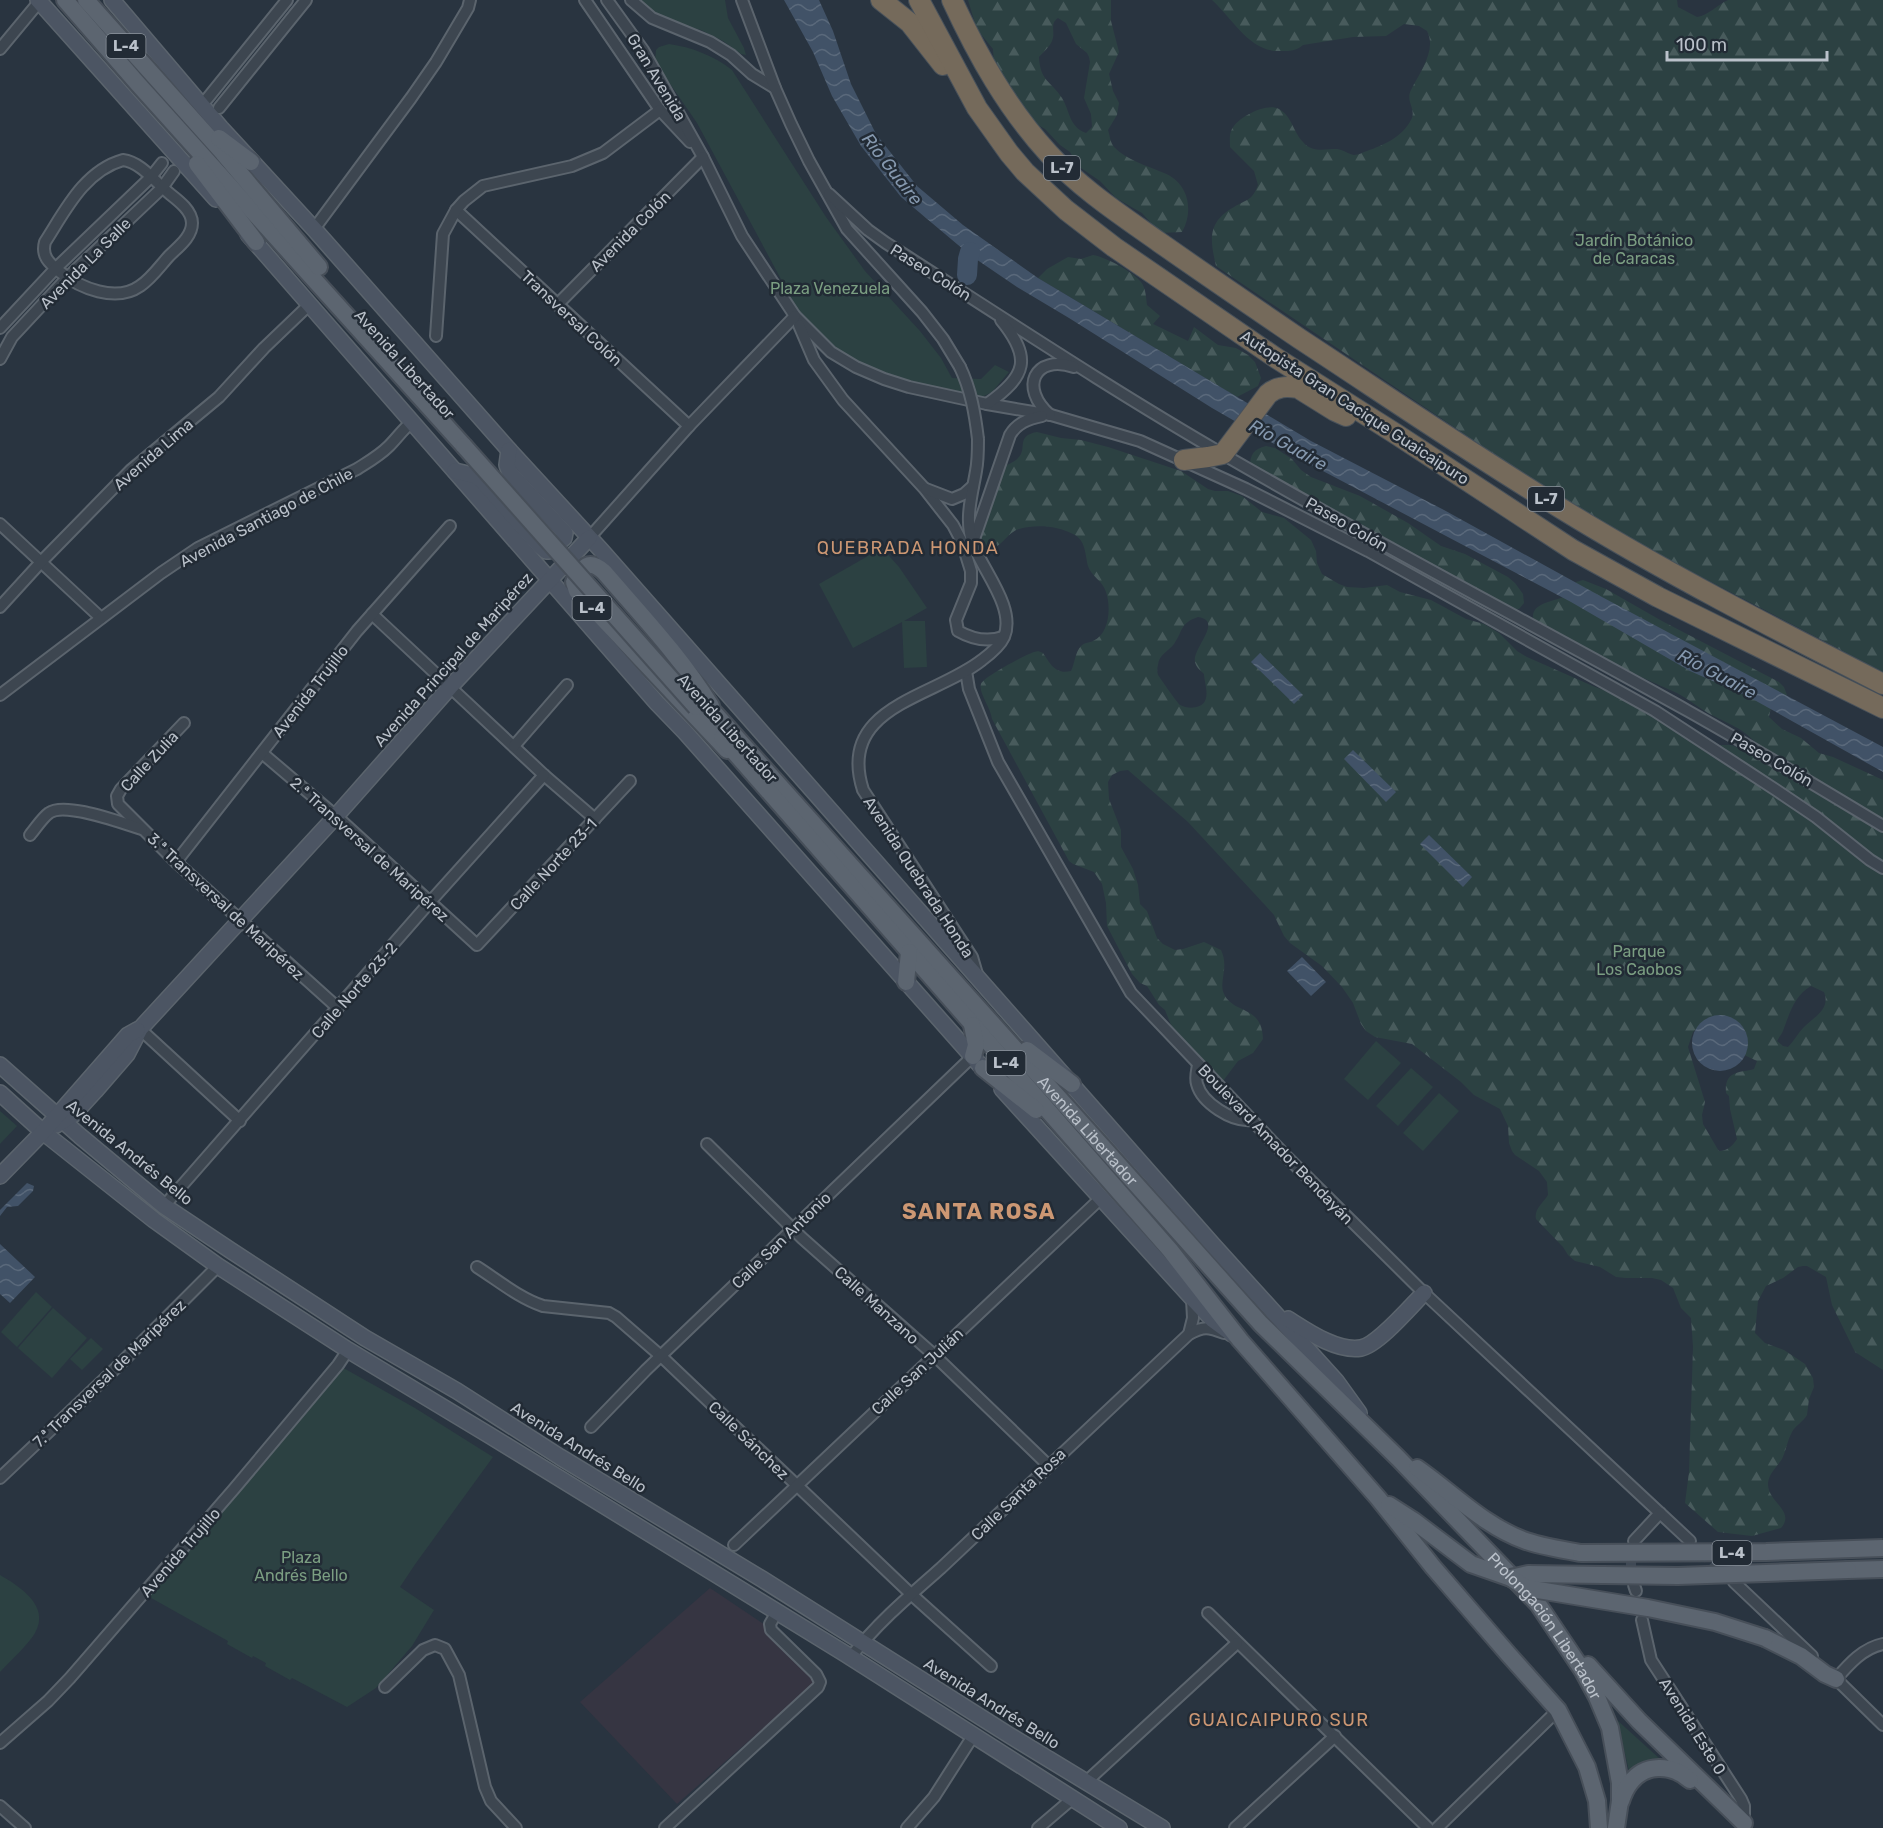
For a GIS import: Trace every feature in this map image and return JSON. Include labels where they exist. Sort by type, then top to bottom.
[{"type":"highway","points":[[881,0],[910,23],[977,108]]},
{"type":"highway","name":"Autopista Gran Cacique Guaicaipuro","points":[[918,0],[977,108],[999,140],[1025,172],[1068,213],[1158,278],[1276,358],[1584,556],[1658,597],[1883,708]]},
{"type":"highway","name":"Autopista Gran Cacique Guaicaipuro","points":[[952,0],[970,39],[1014,113],[1050,156],[1120,215],[1233,295],[1563,510],[1708,592],[1883,684]]},
{"type":"highway","points":[[1185,460],[1208,458],[1226,449],[1268,394],[1277,388],[1298,388],[1335,411],[1396,434]]},
{"type":"main road","name":"Avenida Libertador","points":[[65,0],[138,84],[467,442],[699,703],[767,789],[909,952],[978,1020],[1261,1324],[1398,1458]]},
{"type":"main road","name":"Avenida Libertador","points":[[86,0],[223,153],[467,442]]},
{"type":"main road","name":"Avenida Libertador","points":[[112,0],[251,162],[315,229],[1336,1381],[1384,1444]]},
{"type":"main road","name":"Avenida Libertador","points":[[38,1],[256,242],[657,703],[1100,1199],[1213,1320],[1240,1340]]},
{"type":"main road","name":"L-4","points":[[138,84],[256,242]]},
{"type":"main road","name":"L-4","points":[[167,92],[228,146],[251,162]]},
{"type":"main road","name":"L-4","points":[[455,471],[476,476],[482,481],[540,546],[549,551],[564,538],[566,533],[510,473],[507,465],[509,450]]},
{"type":"main road","points":[[538,566],[548,566],[576,538],[578,525]]},
{"type":"main road","name":"Avenida Principal de Maripérez","points":[[0,1176],[43,1132],[78,1109],[127,1054],[140,1029],[336,816],[450,687],[589,538]]},
{"type":"main road","name":"L-4","points":[[714,712],[698,685],[668,646],[604,572],[593,564],[588,564],[574,582],[577,591],[744,768],[767,789]]},
{"type":"main road","name":"Avenida Libertador","points":[[699,703],[714,712],[978,1020],[1080,1148],[1170,1250],[1240,1340],[1378,1498]]},
{"type":"main road","points":[[906,982],[909,952]]},
{"type":"main road","name":"L-4","points":[[978,1020],[1072,1084]]},
{"type":"main road","points":[[978,1020],[976,1045],[978,1062]]},
{"type":"main road","name":"L-4","points":[[978,1062],[1080,1148]]},
{"type":"main road","name":"Avenida Andrés Bello","points":[[0,1065],[60,1119],[164,1206],[365,1338],[457,1391],[560,1457],[1162,1828]]},
{"type":"main road","points":[[0,1094],[43,1132],[154,1220],[218,1266],[348,1350],[777,1612],[1119,1828]]},
{"type":"main road","points":[[1272,1310],[1323,1340],[1350,1348],[1362,1348],[1375,1341],[1424,1293]]},
{"type":"main road","name":"L-4","points":[[1398,1458],[1408,1462],[1437,1482],[1496,1526],[1526,1541],[1581,1553],[1766,1552],[1883,1548]]},
{"type":"main road","name":"Prolongación Libertador","points":[[1398,1458],[1538,1604],[1583,1671],[1610,1728],[1620,1783],[1616,1828]]},
{"type":"main road","name":"L-4","points":[[1378,1498],[1433,1567],[1558,1710],[1587,1767],[1597,1801],[1599,1828]]},
{"type":"main road","points":[[1378,1498],[1414,1521],[1471,1564],[1511,1578],[1526,1588],[1648,1608],[1715,1622],[1765,1638],[1801,1656],[1824,1674],[1836,1679]]},
{"type":"main road","points":[[1511,1578],[1528,1574],[1677,1576],[1883,1569]]},
{"type":"main road","name":"L-4","points":[[1538,1604],[1605,1686],[1747,1825]]},
{"type":"main road","points":[[1620,1802],[1631,1781],[1638,1775],[1657,1767],[1668,1767],[1685,1776],[1731,1818],[1747,1825]]},
{"type":"street","points":[[207,99],[287,0]]},
{"type":"street","points":[[219,108],[306,0]]},
{"type":"street","points":[[315,229],[430,71],[468,8],[470,0]]},
{"type":"street","points":[[585,0],[660,110],[703,157]]},
{"type":"street","name":"Gran Avenida","points":[[607,0],[643,50],[703,157]]},
{"type":"street","name":"Gran Avenida","points":[[631,0],[652,18],[710,42],[731,55],[752,74],[775,88]]},
{"type":"street","name":"Paseo Colón","points":[[742,0],[775,88],[809,161],[848,228],[922,312],[943,339],[967,381],[972,397],[978,439],[977,468],[969,521],[972,543]]},
{"type":"street","points":[[0,50],[38,1]]},
{"type":"street","points":[[436,336],[443,234],[456,210],[473,192],[483,186],[572,166],[603,153],[660,110]]},
{"type":"street","name":"Avenida Colón","points":[[557,305],[703,157]]},
{"type":"street","name":"Paseo Colón","points":[[703,157],[742,236],[795,316],[831,352],[856,367],[909,387],[1051,415],[1140,441],[1185,460],[1368,551],[1655,711],[1784,795],[1883,868]]},
{"type":"street","points":[[123,160],[135,164],[162,188],[187,210],[192,220],[191,231],[140,287],[114,294],[86,288],[67,278],[43,254],[45,242],[72,199],[86,182],[111,164],[123,160]]},
{"type":"street","name":"Avenida La Salle","points":[[0,328],[56,268],[151,177],[162,163]]},
{"type":"street","name":"Avenida La Salle","points":[[0,359],[12,337],[67,278],[162,188],[174,171]]},
{"type":"street","name":"Paseo Colón","points":[[829,194],[868,230],[886,243],[1094,375],[1226,449],[1383,545],[1698,717],[1883,826]]},
{"type":"street","name":"Transversal Colón","points":[[456,210],[689,426]]},
{"type":"street","name":"Avenida Lima","points":[[0,607],[131,470],[219,397],[309,304]]},
{"type":"street","points":[[987,404],[1013,380],[1022,354],[1014,336],[996,313]]},
{"type":"street","points":[[795,316],[814,360],[843,400],[924,488],[953,525],[962,542],[971,571],[971,584],[956,620],[958,631],[975,638],[994,640],[1004,637],[1007,618],[1004,606],[972,543],[988,496],[1013,429],[1026,420],[1051,415]]},
{"type":"street","name":"Avenida Principal de Maripérez","points":[[589,538],[689,426],[795,316]]},
{"type":"street","points":[[1051,415],[1037,402],[1034,395],[1035,377],[1040,370],[1058,363],[1094,375]]},
{"type":"street","name":"Avenida Santiago de Chile","points":[[0,695],[198,548],[357,469],[377,457],[412,422]]},
{"type":"street","points":[[924,488],[952,499],[964,494],[973,486]]},
{"type":"street","points":[[0,524],[101,618]]},
{"type":"street","name":"Avenida Trujillo","points":[[177,862],[372,614],[450,526]]},
{"type":"street","points":[[372,614],[544,775],[595,819]]},
{"type":"street","name":"Avenida Quebrada Honda","points":[[978,977],[972,957],[863,790],[858,764],[859,753],[874,722],[898,705],[966,671],[989,654],[1004,637]]},
{"type":"street","name":"Boulevard Amador Bendayán","points":[[966,671],[969,688],[998,762],[1122,979],[1140,1003],[1294,1165],[1424,1293],[1690,1541]]},
{"type":"street","points":[[514,746],[567,686]]},
{"type":"street","name":"Calle Zulia","points":[[117,800],[121,789],[184,723]]},
{"type":"street","name":"2.ª Transversal de Maripérez","points":[[262,753],[336,816],[477,945]]},
{"type":"street","name":"Calle Norte 23-2","points":[[164,1206],[544,775]]},
{"type":"street","name":"Calle Norte 23-1","points":[[477,945],[630,781]]},
{"type":"street","name":"3.ª Transversal de Maripérez","points":[[117,800],[118,804],[177,862],[338,1008]]},
{"type":"street","points":[[30,835],[50,812],[65,809],[92,814],[144,830]]},
{"type":"street","points":[[140,1029],[240,1121]]},
{"type":"street","name":"Calle San Antonio","points":[[591,1427],[793,1228],[978,1062]]},
{"type":"street","points":[[1198,1065],[1196,1077],[1200,1091],[1221,1112],[1231,1118],[1251,1120]]},
{"type":"street","name":"Calle Manzano","points":[[707,1144],[793,1228],[934,1355],[1048,1465]]},
{"type":"street","name":"Calle San Julián","points":[[734,1545],[1100,1199]]},
{"type":"street","name":"7.ª Transversal de Maripérez","points":[[0,1478],[116,1368],[218,1266]]},
{"type":"street","name":"Calle Sánchez","points":[[477,1267],[524,1298],[543,1306],[609,1313],[616,1317],[662,1357],[911,1594],[991,1666]]},
{"type":"street","points":[[1189,1334],[1194,1318],[1192,1298]]},
{"type":"street","points":[[1189,1334],[1199,1328],[1209,1327],[1240,1340]]},
{"type":"street","name":"Calle Santa Rosa","points":[[850,1658],[862,1642],[911,1594],[1189,1334]]},
{"type":"street","name":"Avenida Trujillo","points":[[0,1742],[48,1701],[77,1670],[234,1489],[348,1350]]},
{"type":"street","points":[[1634,1541],[1660,1513]]},
{"type":"street","points":[[1734,1582],[1883,1725]]},
{"type":"street","points":[[665,1828],[818,1687],[820,1682],[816,1674],[771,1630],[770,1624],[777,1612]]},
{"type":"street","points":[[1208,1613],[1428,1828]]},
{"type":"street","name":"Avenida Este 0","points":[[1642,1620],[1651,1660],[1741,1799],[1747,1825]]},
{"type":"street","points":[[1086,1782],[1237,1643]]},
{"type":"street","points":[[1836,1679],[1858,1656],[1870,1648],[1883,1644]]},
{"type":"street","points":[[385,1687],[423,1650],[435,1645],[445,1649],[459,1675],[484,1787],[491,1801],[516,1828]]},
{"type":"street","points":[[1437,1828],[1558,1710]]},
{"type":"street","points":[[907,1828],[934,1797],[973,1736]]},
{"type":"street","points":[[1235,1828],[1335,1736]]},
{"type":"street","points":[[1038,1828],[1072,1799]]},
{"type":"street","points":[[0,1806],[25,1828]]},
{"type":"shaded area","points":[[710,1588],[765,1625],[816,1682],[677,1804],[580,1702]]},
{"type":"green space","points":[[636,0],[725,0],[728,18],[746,55],[701,30],[660,20]]},
{"type":"green space","points":[[968,0],[1111,0],[1111,21],[1119,52],[1109,74],[1119,103],[1117,115],[1108,130],[1111,141],[1114,147],[1125,156],[1164,173],[1179,183],[1187,198],[1188,207],[1186,224],[1182,232],[1160,233],[1142,213],[1116,198],[1100,181],[1078,166],[1070,152],[1045,129],[1031,121],[994,64],[993,49],[975,23]],"holes":[[[1058,18],[1066,23],[1076,44],[1087,53],[1090,62],[1084,98],[1091,114],[1092,127],[1086,133],[1073,123],[1062,98],[1041,71],[1039,57],[1052,41],[1055,20]]]},
{"type":"green space","name":"Jardín Botánico de Caracas","points":[[1212,0],[1677,0],[1678,7],[1697,17],[1728,0],[1883,0],[1883,672],[1587,517],[1216,266],[1212,248],[1215,225],[1225,213],[1249,199],[1258,185],[1254,171],[1230,147],[1230,133],[1235,124],[1253,112],[1274,107],[1287,116],[1300,138],[1310,148],[1337,149],[1354,155],[1373,149],[1398,136],[1411,120],[1413,112],[1410,94],[1429,53],[1430,38],[1427,31],[1419,26],[1404,24],[1386,36],[1353,37],[1303,45],[1290,51],[1270,50],[1251,41]]},
{"type":"green space","name":"Plaza Venezuela","points":[[669,44],[702,53],[732,70],[826,217],[865,271],[920,331],[941,358],[952,378],[981,379],[995,365],[1009,372],[992,392],[984,396],[972,397],[936,390],[876,372],[842,354],[822,337],[797,309],[697,123],[655,62],[656,50]]},
{"type":"green space","points":[[1093,255],[1119,266],[1143,284],[1147,305],[1160,316],[1153,324],[1188,341],[1194,327],[1218,345],[1236,348],[1248,355],[1255,362],[1261,378],[1258,386],[1237,397],[1038,278],[1047,269],[1068,257],[1081,259]]},
{"type":"green space","name":"Parque Los Caobos","points":[[1037,432],[1108,447],[1181,471],[1208,489],[1228,491],[1242,496],[1262,512],[1284,518],[1311,540],[1322,574],[1339,584],[1364,588],[1387,585],[1400,592],[1431,600],[1466,619],[1484,624],[1499,633],[1517,651],[1527,657],[1620,696],[1687,738],[1713,745],[1731,745],[1751,753],[1758,745],[1740,730],[1677,693],[1553,634],[1538,624],[1533,617],[1537,608],[1569,594],[1576,582],[1583,580],[1606,589],[1779,682],[1787,695],[1771,707],[1769,717],[1782,729],[1801,738],[1819,753],[1883,780],[1883,1370],[1855,1352],[1832,1305],[1826,1277],[1803,1266],[1766,1286],[1758,1301],[1755,1333],[1765,1343],[1784,1350],[1805,1364],[1813,1378],[1814,1387],[1809,1399],[1807,1415],[1792,1432],[1782,1459],[1768,1483],[1772,1496],[1785,1516],[1785,1522],[1781,1528],[1752,1536],[1718,1532],[1685,1503],[1689,1472],[1693,1347],[1691,1318],[1681,1308],[1673,1288],[1661,1280],[1652,1278],[1616,1277],[1600,1267],[1575,1261],[1568,1255],[1536,1219],[1538,1209],[1548,1195],[1547,1182],[1539,1171],[1512,1151],[1508,1126],[1500,1109],[1474,1095],[1412,1044],[1375,1037],[1366,1031],[1353,1003],[1342,987],[1322,966],[1290,943],[1274,915],[1188,822],[1128,770],[1120,771],[1112,775],[1108,782],[1109,799],[1121,830],[1121,847],[1133,869],[1138,885],[1140,904],[1147,911],[1157,938],[1175,950],[1204,942],[1221,950],[1224,963],[1222,986],[1225,996],[1235,1006],[1248,1012],[1258,1021],[1262,1028],[1263,1039],[1253,1053],[1238,1061],[1220,1085],[1177,1040],[1165,1010],[1147,986],[1140,983],[1132,974],[1107,926],[1102,884],[1094,872],[1069,861],[992,719],[981,691],[981,684],[989,676],[1038,651],[1043,653],[1057,670],[1071,671],[1079,648],[1099,637],[1108,619],[1108,598],[1104,588],[1088,566],[1083,544],[1073,534],[1040,526],[1014,531],[1000,544],[990,549],[978,542],[1000,469],[1018,458],[1026,436]],"holes":[[[1198,617],[1208,624],[1208,629],[1195,656],[1197,667],[1204,674],[1207,694],[1203,704],[1190,708],[1179,704],[1158,675],[1157,669],[1160,658],[1174,644],[1185,625]],[[1811,986],[1824,992],[1825,1003],[1817,1016],[1802,1029],[1788,1047],[1783,1046],[1777,1041],[1794,1004]],[[1708,1018],[1721,1018],[1742,1054],[1757,1061],[1754,1069],[1738,1072],[1730,1076],[1728,1080],[1726,1093],[1729,1096],[1737,1139],[1730,1147],[1722,1151],[1719,1151],[1703,1124],[1702,1115],[1705,1102],[1688,1047],[1693,1032]]]},
{"type":"green space","points":[[1266,446],[1275,448],[1292,459],[1311,477],[1360,496],[1408,523],[1441,546],[1465,554],[1508,577],[1523,594],[1524,603],[1519,609],[1506,608],[1477,589],[1369,544],[1250,467],[1254,453]]},
{"type":"green space","points":[[882,548],[899,567],[927,608],[904,621],[925,621],[927,667],[904,668],[902,622],[853,648],[819,584]]},
{"type":"green space","points":[[1376,1041],[1401,1063],[1368,1100],[1344,1079]]},
{"type":"green space","points":[[1411,1068],[1433,1087],[1398,1126],[1376,1106]]},
{"type":"green space","points":[[1439,1093],[1459,1111],[1423,1151],[1403,1133]]},
{"type":"green space","points":[[0,1111],[17,1126],[0,1144]]},
{"type":"green space","points":[[36,1292],[52,1307],[17,1347],[1,1332]]},
{"type":"green space","points":[[53,1308],[87,1338],[52,1378],[18,1348]]},
{"type":"green space","points":[[91,1338],[103,1349],[82,1370],[70,1359]]},
{"type":"green space","name":"Plaza Andrés Bello","points":[[338,1365],[415,1408],[493,1457],[400,1587],[434,1610],[412,1646],[376,1688],[347,1707],[292,1678],[290,1680],[265,1666],[266,1663],[227,1644],[228,1641],[144,1594]]},
{"type":"green space","points":[[0,1575],[31,1598],[39,1614],[39,1623],[32,1638],[0,1672]]},
{"type":"green space","points":[[1617,1720],[1660,1759],[1643,1762],[1629,1771]]},
{"type":"water","name":"Río Guaire","points":[[784,0],[819,0],[833,31],[851,84],[876,134],[917,186],[963,225],[1038,278],[1311,441],[1444,510],[1883,747],[1883,772],[1749,697],[1690,671],[1571,602],[1304,461],[1212,408],[1017,287],[970,255],[901,197],[861,146],[832,96],[813,52]]},
{"type":"water","points":[[1260,653],[1303,695],[1294,704],[1251,662]]},
{"type":"water","points":[[1353,750],[1396,792],[1386,802],[1344,759]]},
{"type":"water","points":[[1429,835],[1472,877],[1463,887],[1420,844]]},
{"type":"water","points":[[1302,957],[1326,982],[1311,996],[1287,971]]},
{"type":"water","points":[[1720,1015],[1731,1017],[1740,1023],[1746,1032],[1748,1043],[1746,1054],[1740,1063],[1731,1069],[1720,1071],[1709,1069],[1700,1063],[1694,1054],[1692,1043],[1694,1032],[1700,1023],[1709,1017]]},
{"type":"water","points":[[27,1183],[34,1186],[33,1191],[18,1206],[7,1207],[0,1216],[0,1210]]},
{"type":"water","points":[[0,1244],[35,1277],[10,1303],[0,1294]]},
{"type":"waterway","points":[[967,275],[970,252]]},
{"type":"tunnel","points":[[1631,1546],[1631,1567]]},
{"type":"tunnel","points":[[1701,1552],[1727,1576]]},
{"type":"district","name":"QUEBRADA HONDA","points":[[908,548]]},
{"type":"district","name":"SANTA ROSA","points":[[979,1211]]},
{"type":"district","name":"GUAICAIPURO SUR","points":[[1279,1720]]}]
